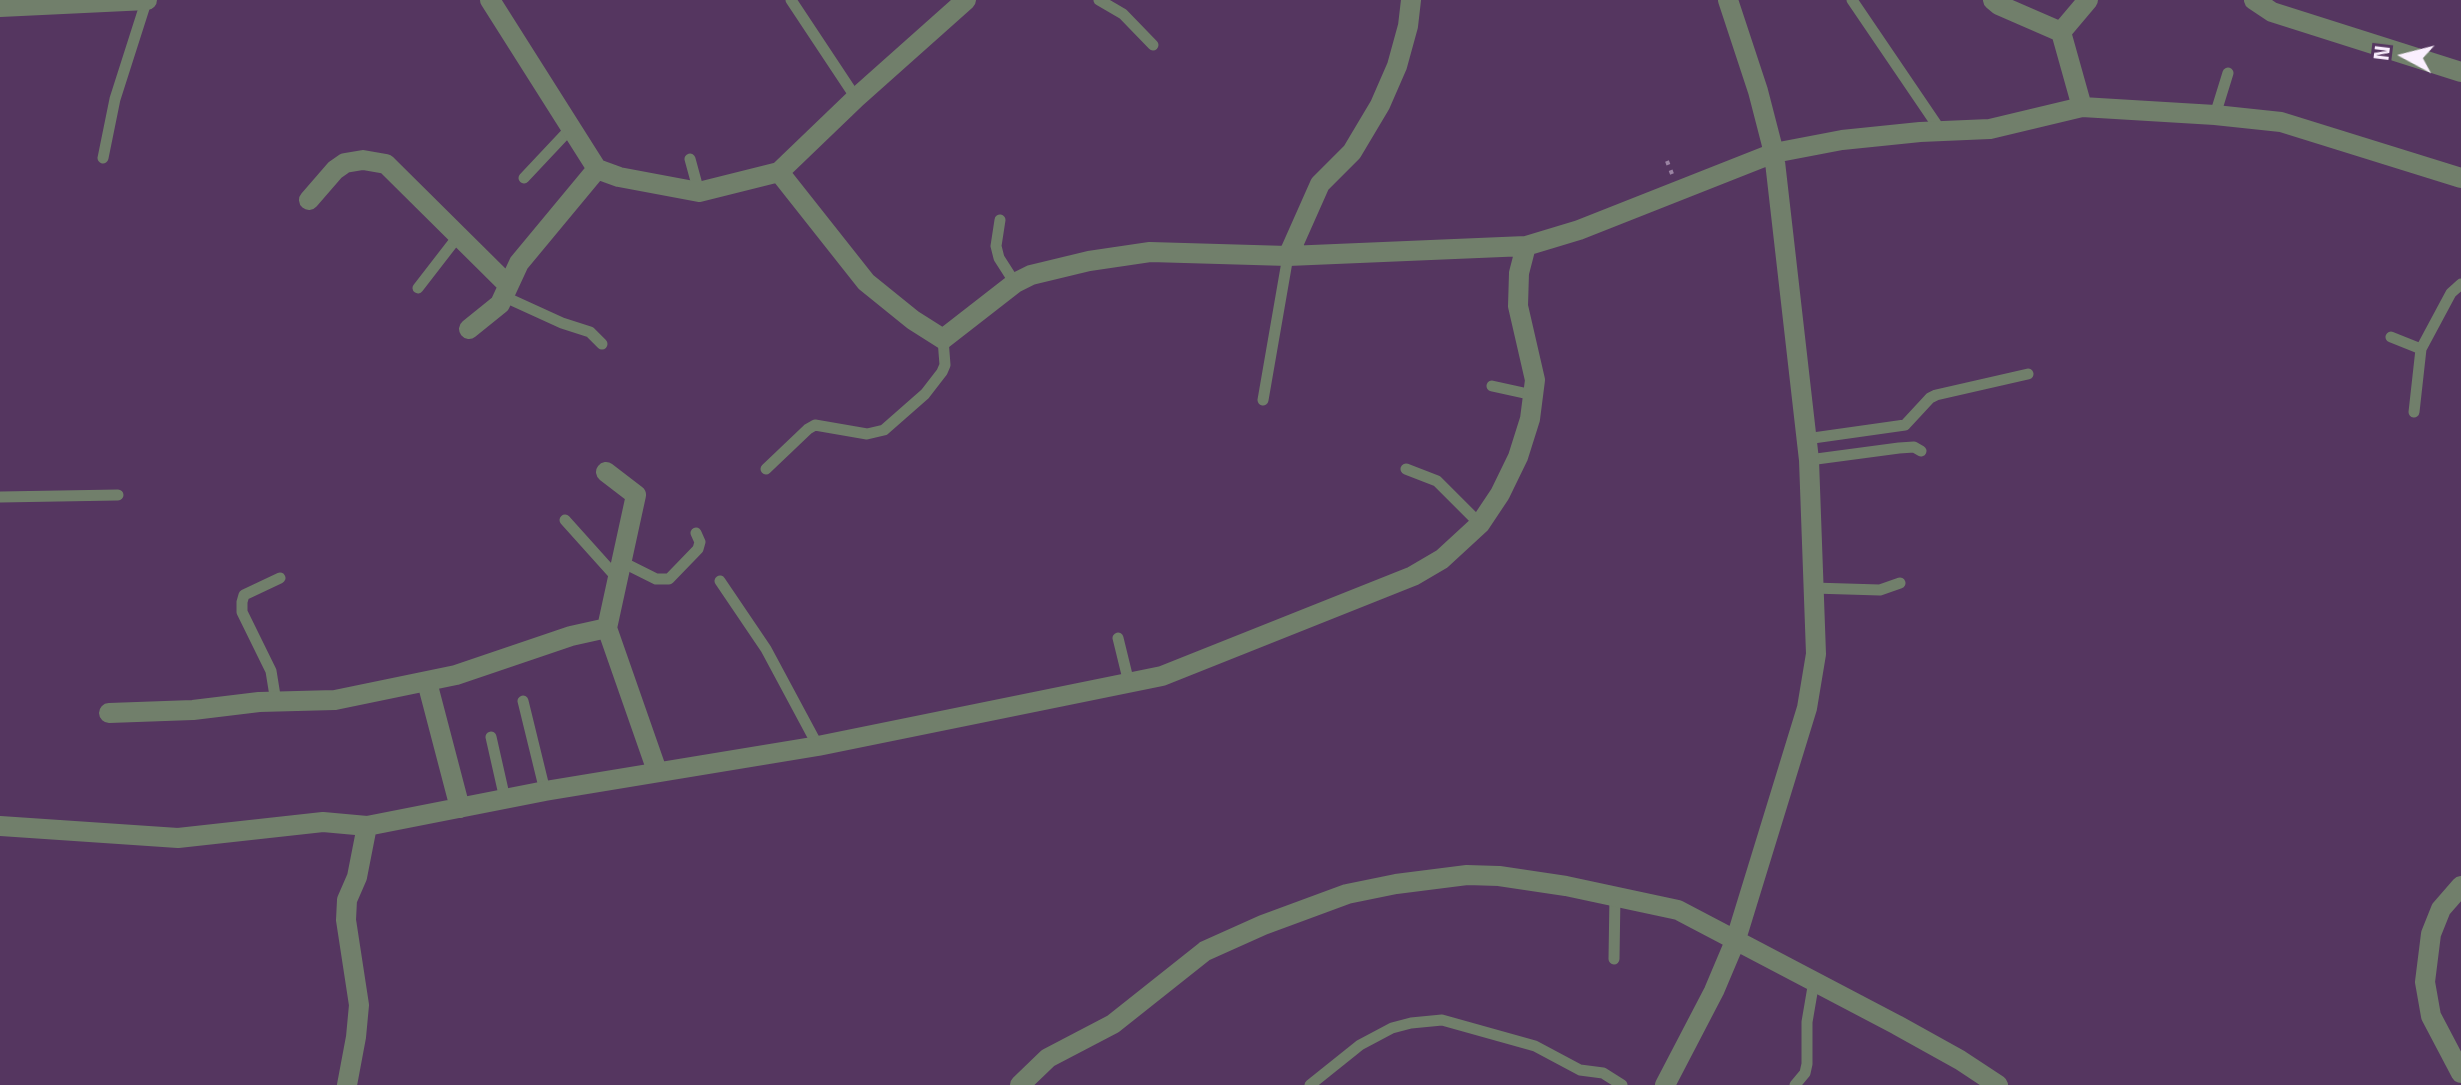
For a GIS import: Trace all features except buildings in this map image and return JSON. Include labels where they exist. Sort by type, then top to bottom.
[{"type":"street","points":[[490,0],[597,169],[619,177],[699,192],[779,172],[966,0]]},
{"type":"street","points":[[1288,256],[1320,184],[1352,152],[1380,105],[1397,66],[1408,26],[1411,0]]},
{"type":"street","points":[[1665,1085],[1714,991],[1736,939],[1807,708],[1816,654],[1807,450],[1774,153],[1758,91],[1728,0]]},
{"type":"street","points":[[1993,0],[2061,32]]},
{"type":"street","points":[[2061,32],[2088,0]]},
{"type":"street","points":[[2254,0],[2272,12],[2461,72]]},
{"type":"street","points":[[0,7],[147,1]]},
{"type":"street","points":[[2061,32],[2082,107]]},
{"type":"street","points":[[779,172],[866,282],[913,320],[943,339],[1015,283],[1031,275],[1089,261],[1150,252],[1288,256],[1526,246],[1579,230],[1774,153],[1842,140],[1990,129],[2082,107],[2281,122],[2461,178]]},
{"type":"street","points":[[309,200],[345,163],[353,160],[386,164],[459,235],[506,291]]},
{"type":"street","points":[[469,329],[500,304],[519,263],[597,169]]},
{"type":"street","points":[[0,826],[178,838],[323,822],[367,826],[657,771],[818,746],[1162,676],[1413,576],[1442,559],[1480,524],[1500,494],[1518,457],[1530,419],[1535,380],[1518,306],[1519,273],[1526,246]]},
{"type":"street","points":[[606,472],[636,495],[607,628],[657,771]]},
{"type":"street","points":[[109,713],[335,700],[456,675],[589,631],[607,628]]},
{"type":"street","points":[[427,682],[460,808]]},
{"type":"street","points":[[347,1085],[359,1005],[346,920],[347,900],[357,877],[367,826]]},
{"type":"street","points":[[1020,1085],[1048,1058],[1113,1024],[1205,951],[1263,925],[1347,894],[1467,875],[1499,876],[1615,895],[1678,910],[1960,1060],[1998,1085]]},
{"type":"street","points":[[2461,886],[2441,909],[2431,934],[2425,982],[2431,1016],[2461,1073]]},
{"type":"lane","points":[[791,0],[856,98]]},
{"type":"lane","points":[[1099,0],[1123,14],[1153,45]]},
{"type":"lane","points":[[1852,0],[1941,131]]},
{"type":"lane","points":[[103,158],[115,99],[147,1]]},
{"type":"lane","points":[[2215,115],[2228,73]]},
{"type":"lane","points":[[524,178],[571,128]]},
{"type":"lane","points":[[690,159],[699,192]]},
{"type":"lane","points":[[1000,220],[996,246],[999,258],[1015,283]]},
{"type":"lane","points":[[418,288],[459,235]]},
{"type":"lane","points":[[1263,400],[1288,256]]},
{"type":"lane","points":[[2414,412],[2421,349],[2451,293],[2461,284]]},
{"type":"lane","points":[[506,291],[562,323],[590,332],[602,344]]},
{"type":"lane","points":[[2391,337],[2421,349]]},
{"type":"lane","points":[[766,469],[815,425],[867,434],[884,430],[925,394],[942,372],[945,365],[943,339]]},
{"type":"lane","points":[[1807,450],[1905,425],[1936,395],[2028,374]]},
{"type":"lane","points":[[1492,386],[1533,395]]},
{"type":"lane","points":[[1807,450],[1914,447],[1921,451]]},
{"type":"lane","points":[[1406,469],[1437,481],[1480,524]]},
{"type":"lane","points":[[0,497],[118,495]]},
{"type":"lane","points":[[565,520],[620,571],[656,579],[669,579],[698,549],[700,542],[696,533]]},
{"type":"lane","points":[[276,702],[271,671],[242,612],[242,602],[244,595],[280,578]]},
{"type":"lane","points":[[720,581],[760,639],[818,746]]},
{"type":"lane","points":[[1813,588],[1880,590],[1900,583]]},
{"type":"lane","points":[[1118,638],[1129,683]]},
{"type":"lane","points":[[523,701],[545,791]]},
{"type":"lane","points":[[491,737],[505,799]]},
{"type":"lane","points":[[1614,959],[1615,895]]},
{"type":"lane","points":[[1795,1085],[1805,1073],[1807,1064],[1807,1022],[1814,981]]},
{"type":"lane","points":[[1310,1085],[1360,1045],[1392,1028],[1442,1020],[1535,1046],[1580,1070],[1603,1073],[1622,1085]]}]
